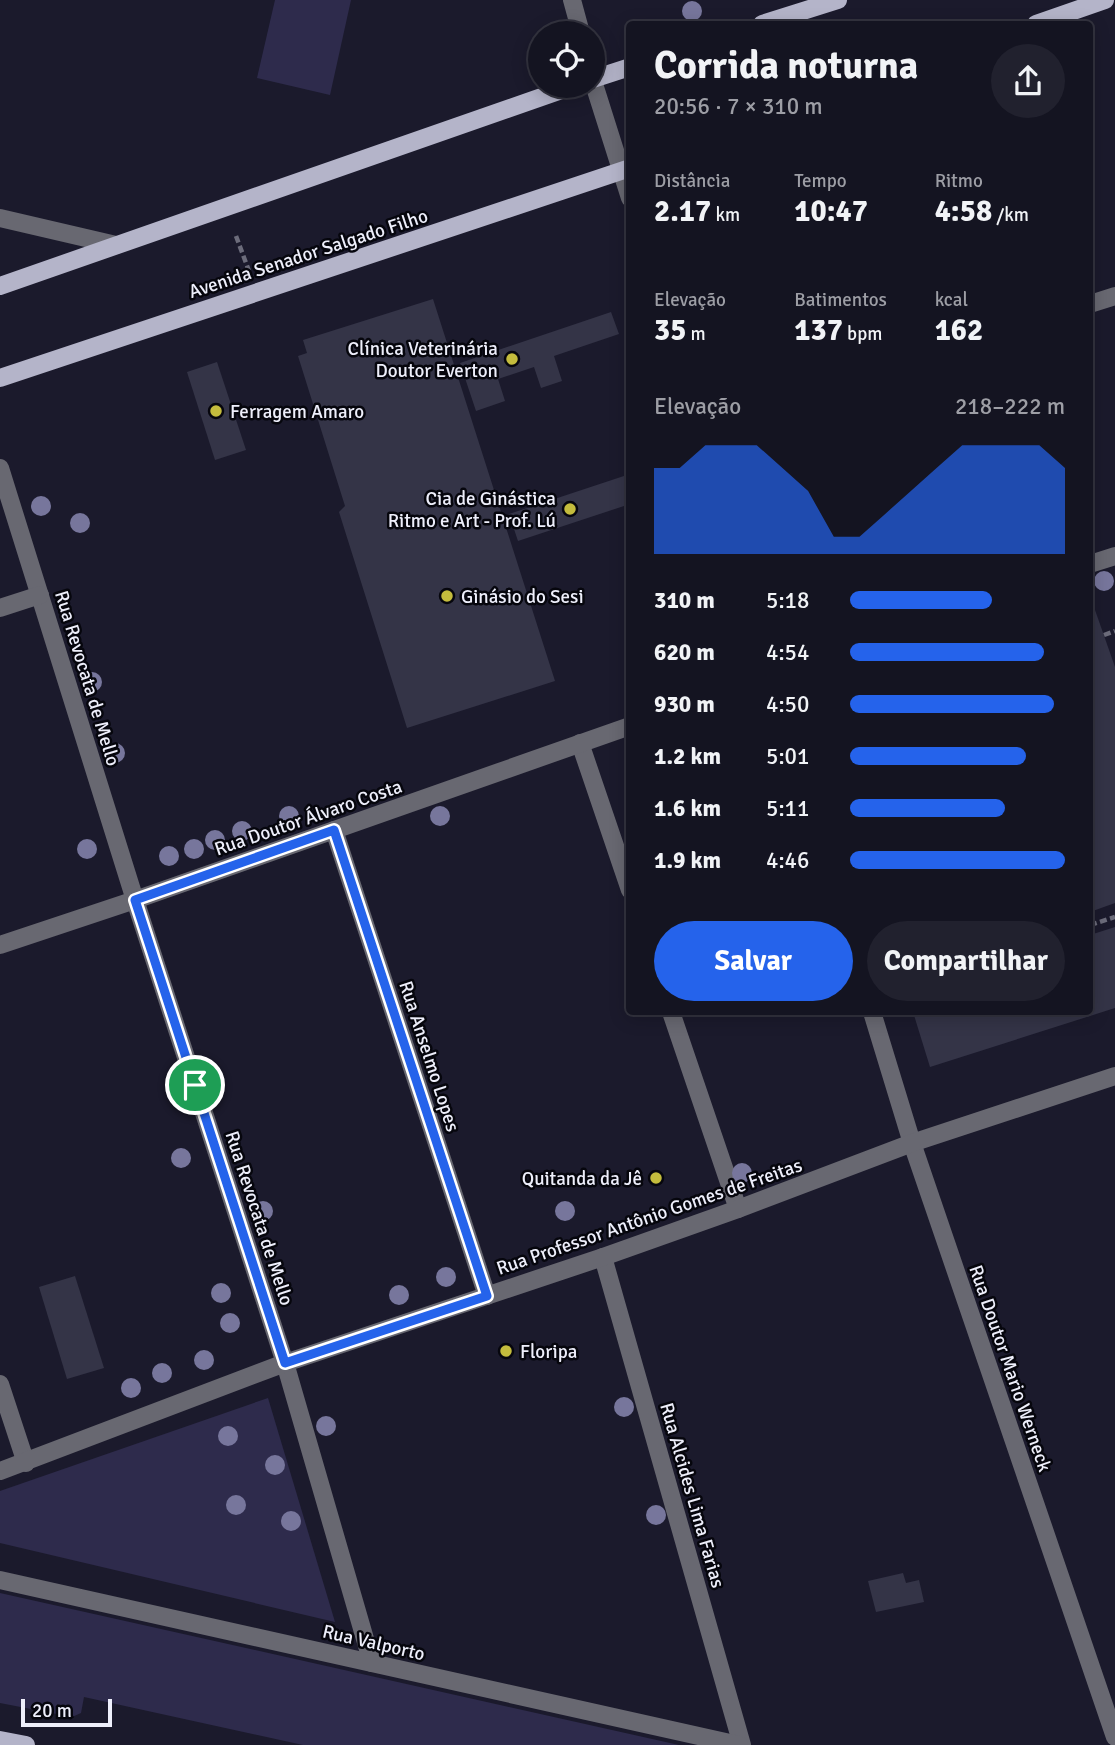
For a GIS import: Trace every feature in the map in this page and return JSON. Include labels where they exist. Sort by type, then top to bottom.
[{"type":"main road","points":[[772,21],[838,0]]},
{"type":"main road","points":[[1044,21],[1105,0]]},
{"type":"main road","points":[[605,76],[626,68]]},
{"type":"main road","points":[[0,286],[539,98]]},
{"type":"main road","name":"Avenida Senador Salgado Filho","points":[[0,378],[626,169]]},
{"type":"main road","points":[[0,1740],[26,1745]]},
{"type":"street","points":[[572,0],[578,21]]},
{"type":"street","points":[[600,98],[626,169]]},
{"type":"street","points":[[0,218],[116,245]]},
{"type":"street","points":[[1093,303],[1115,296]]},
{"type":"street","name":"Rua Revocata de Mello","points":[[0,468],[135,900],[285,1363],[372,1663]]},
{"type":"street","points":[[1093,563],[1115,556]]},
{"type":"street","points":[[0,608],[40,595]]},
{"type":"street","name":"Rua Doutor Álvaro Costa","points":[[0,944],[135,900],[626,727]]},
{"type":"street","points":[[580,743],[626,878]]},
{"type":"street","name":"Rua Anselmo Lopes","points":[[334,830],[487,1296]]},
{"type":"street","points":[[672,1015],[738,1209]]},
{"type":"street","name":"Rua Doutor Mario Werneck","points":[[873,1015],[912,1143],[1115,1737]]},
{"type":"street","name":"Rua Professor Antônio Gomes de Freitas","points":[[0,1471],[285,1363],[603,1257],[912,1143],[1115,1076]]},
{"type":"street","name":"Rua Alcides Lima Farias","points":[[603,1257],[741,1745]]},
{"type":"street","points":[[0,1384],[26,1463]]},
{"type":"street","name":"Rua Valporto","points":[[0,1580],[741,1745]]},
{"type":"path","points":[[236,236],[245,260]]},
{"type":"path","points":[[1104,635],[1115,631]]},
{"type":"path","points":[[1093,924],[1115,917]]},
{"type":"shaded area","points":[[275,0],[351,0],[330,95],[257,78]]},
{"type":"shaded area","points":[[268,1398],[335,1622],[0,1543],[0,1491]]},
{"type":"shaded area","points":[[0,1593],[679,1745],[303,1745],[84,1697],[81,1713],[72,1717],[0,1703]]},
{"type":"building","name":"Ginásio do Sesi","points":[[433,299],[555,681],[407,728],[339,512],[345,506],[298,356],[307,353],[303,340]]},
{"type":"building","name":"Clínica Veterinária Doutor Everton","points":[[611,312],[619,334],[554,356],[562,381],[541,388],[534,367],[498,379],[505,401],[476,411],[460,363]]},
{"type":"building","name":"Ferragem Amaro","points":[[217,362],[246,450],[215,460],[187,372]]},
{"type":"building","name":"Cia de Ginástica Ritmo e Art - Prof. Lú","points":[[626,475],[626,505],[518,541],[509,514]]},
{"type":"building","points":[[1093,610],[1115,667],[1115,903],[1093,911]]},
{"type":"building","points":[[1115,927],[1115,1008],[930,1067],[914,1015],[1093,1015],[1093,934]]},
{"type":"building","points":[[75,1276],[104,1368],[67,1379],[39,1287]]},
{"type":"building","points":[[903,1573],[906,1583],[919,1580],[924,1602],[876,1612],[868,1581]]},
{"type":"place","name":"Clínica Veterinária Doutor Everton","points":[[512,359]]},
{"type":"place","name":"Ferragem Amaro","points":[[216,411]]},
{"type":"place","name":"Cia de Ginástica Ritmo e Art - Prof. Lú","points":[[570,509]]},
{"type":"place","name":"Ginásio do Sesi","points":[[447,596]]},
{"type":"place","name":"Quitanda da Jê","points":[[656,1178]]},
{"type":"place","name":"Floripa","points":[[506,1351]]},
{"type":"route","points":[[334,830],[487,1296],[285,1363],[195,1085],[135,900],[334,830]]}]
